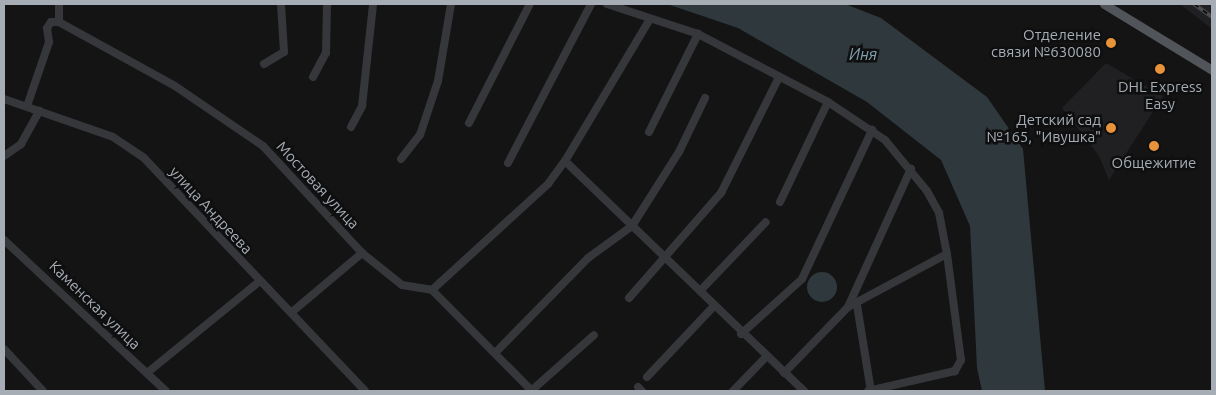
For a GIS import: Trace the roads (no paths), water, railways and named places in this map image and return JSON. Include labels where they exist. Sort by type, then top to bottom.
[{"type":"main road","points":[[1104,4],[1212,70]]},
{"type":"street","points":[[27,106],[49,42],[48,28],[51,22],[59,22],[59,4]]},
{"type":"street","points":[[264,64],[284,52],[281,4]]},
{"type":"street","points":[[313,77],[326,53],[327,4]]},
{"type":"street","points":[[351,127],[362,106],[373,4]]},
{"type":"street","points":[[401,159],[420,135],[438,80],[451,4]]},
{"type":"street","points":[[469,122],[530,4]]},
{"type":"street","points":[[508,163],[591,4]]},
{"type":"street","points":[[607,4],[698,34],[828,102],[872,130],[911,169],[939,213],[947,254],[959,368],[870,391],[857,305]]},
{"type":"street","points":[[594,335],[532,391],[432,290],[548,184],[565,161],[650,19]]},
{"type":"street","name":"Мостовая улица","points":[[59,22],[175,86],[263,146],[362,253],[402,285],[432,290]]},
{"type":"street","points":[[649,132],[698,34]]},
{"type":"street","points":[[629,298],[721,193],[779,77]]},
{"type":"street","name":"улица Андреева","points":[[4,98],[113,137],[144,158],[365,391]]},
{"type":"street","points":[[495,353],[588,258],[632,226],[679,152],[705,98]]},
{"type":"street","points":[[780,202],[828,102]]},
{"type":"street","points":[[4,156],[21,144],[39,111]]},
{"type":"street","points":[[742,334],[802,279],[872,130]]},
{"type":"street","points":[[565,161],[742,334],[804,391]]},
{"type":"street","points":[[784,373],[848,307],[911,169]]},
{"type":"street","points":[[700,291],[766,222]]},
{"type":"street","name":"Каменская улица","points":[[4,240],[166,391]]},
{"type":"street","points":[[292,312],[362,253]]},
{"type":"street","points":[[848,307],[857,305],[947,254]]},
{"type":"street","points":[[147,373],[260,281]]},
{"type":"street","points":[[647,377],[714,306]]},
{"type":"street","points":[[4,349],[43,391]]},
{"type":"street","points":[[733,391],[766,357]]},
{"type":"water","name":"Иня","points":[[667,4],[845,4],[881,18],[987,97],[1023,149],[1045,391],[982,391],[977,368],[970,226],[941,160],[867,102],[738,28]]},
{"type":"water","points":[[822,272],[833,276],[837,287],[833,298],[822,302],[811,298],[807,287],[811,276]]},
{"type":"railway","points":[[1194,4],[1212,17]]},
{"type":"place","name":"Отделение связи №630080","points":[[1111,43]]},
{"type":"place","name":"DHL Express Easy","points":[[1160,69]]},
{"type":"place","name":"Детский сад №165, \"Ивушка\"","points":[[1111,128]]},
{"type":"place","name":"Общежитие","points":[[1154,146]]}]
